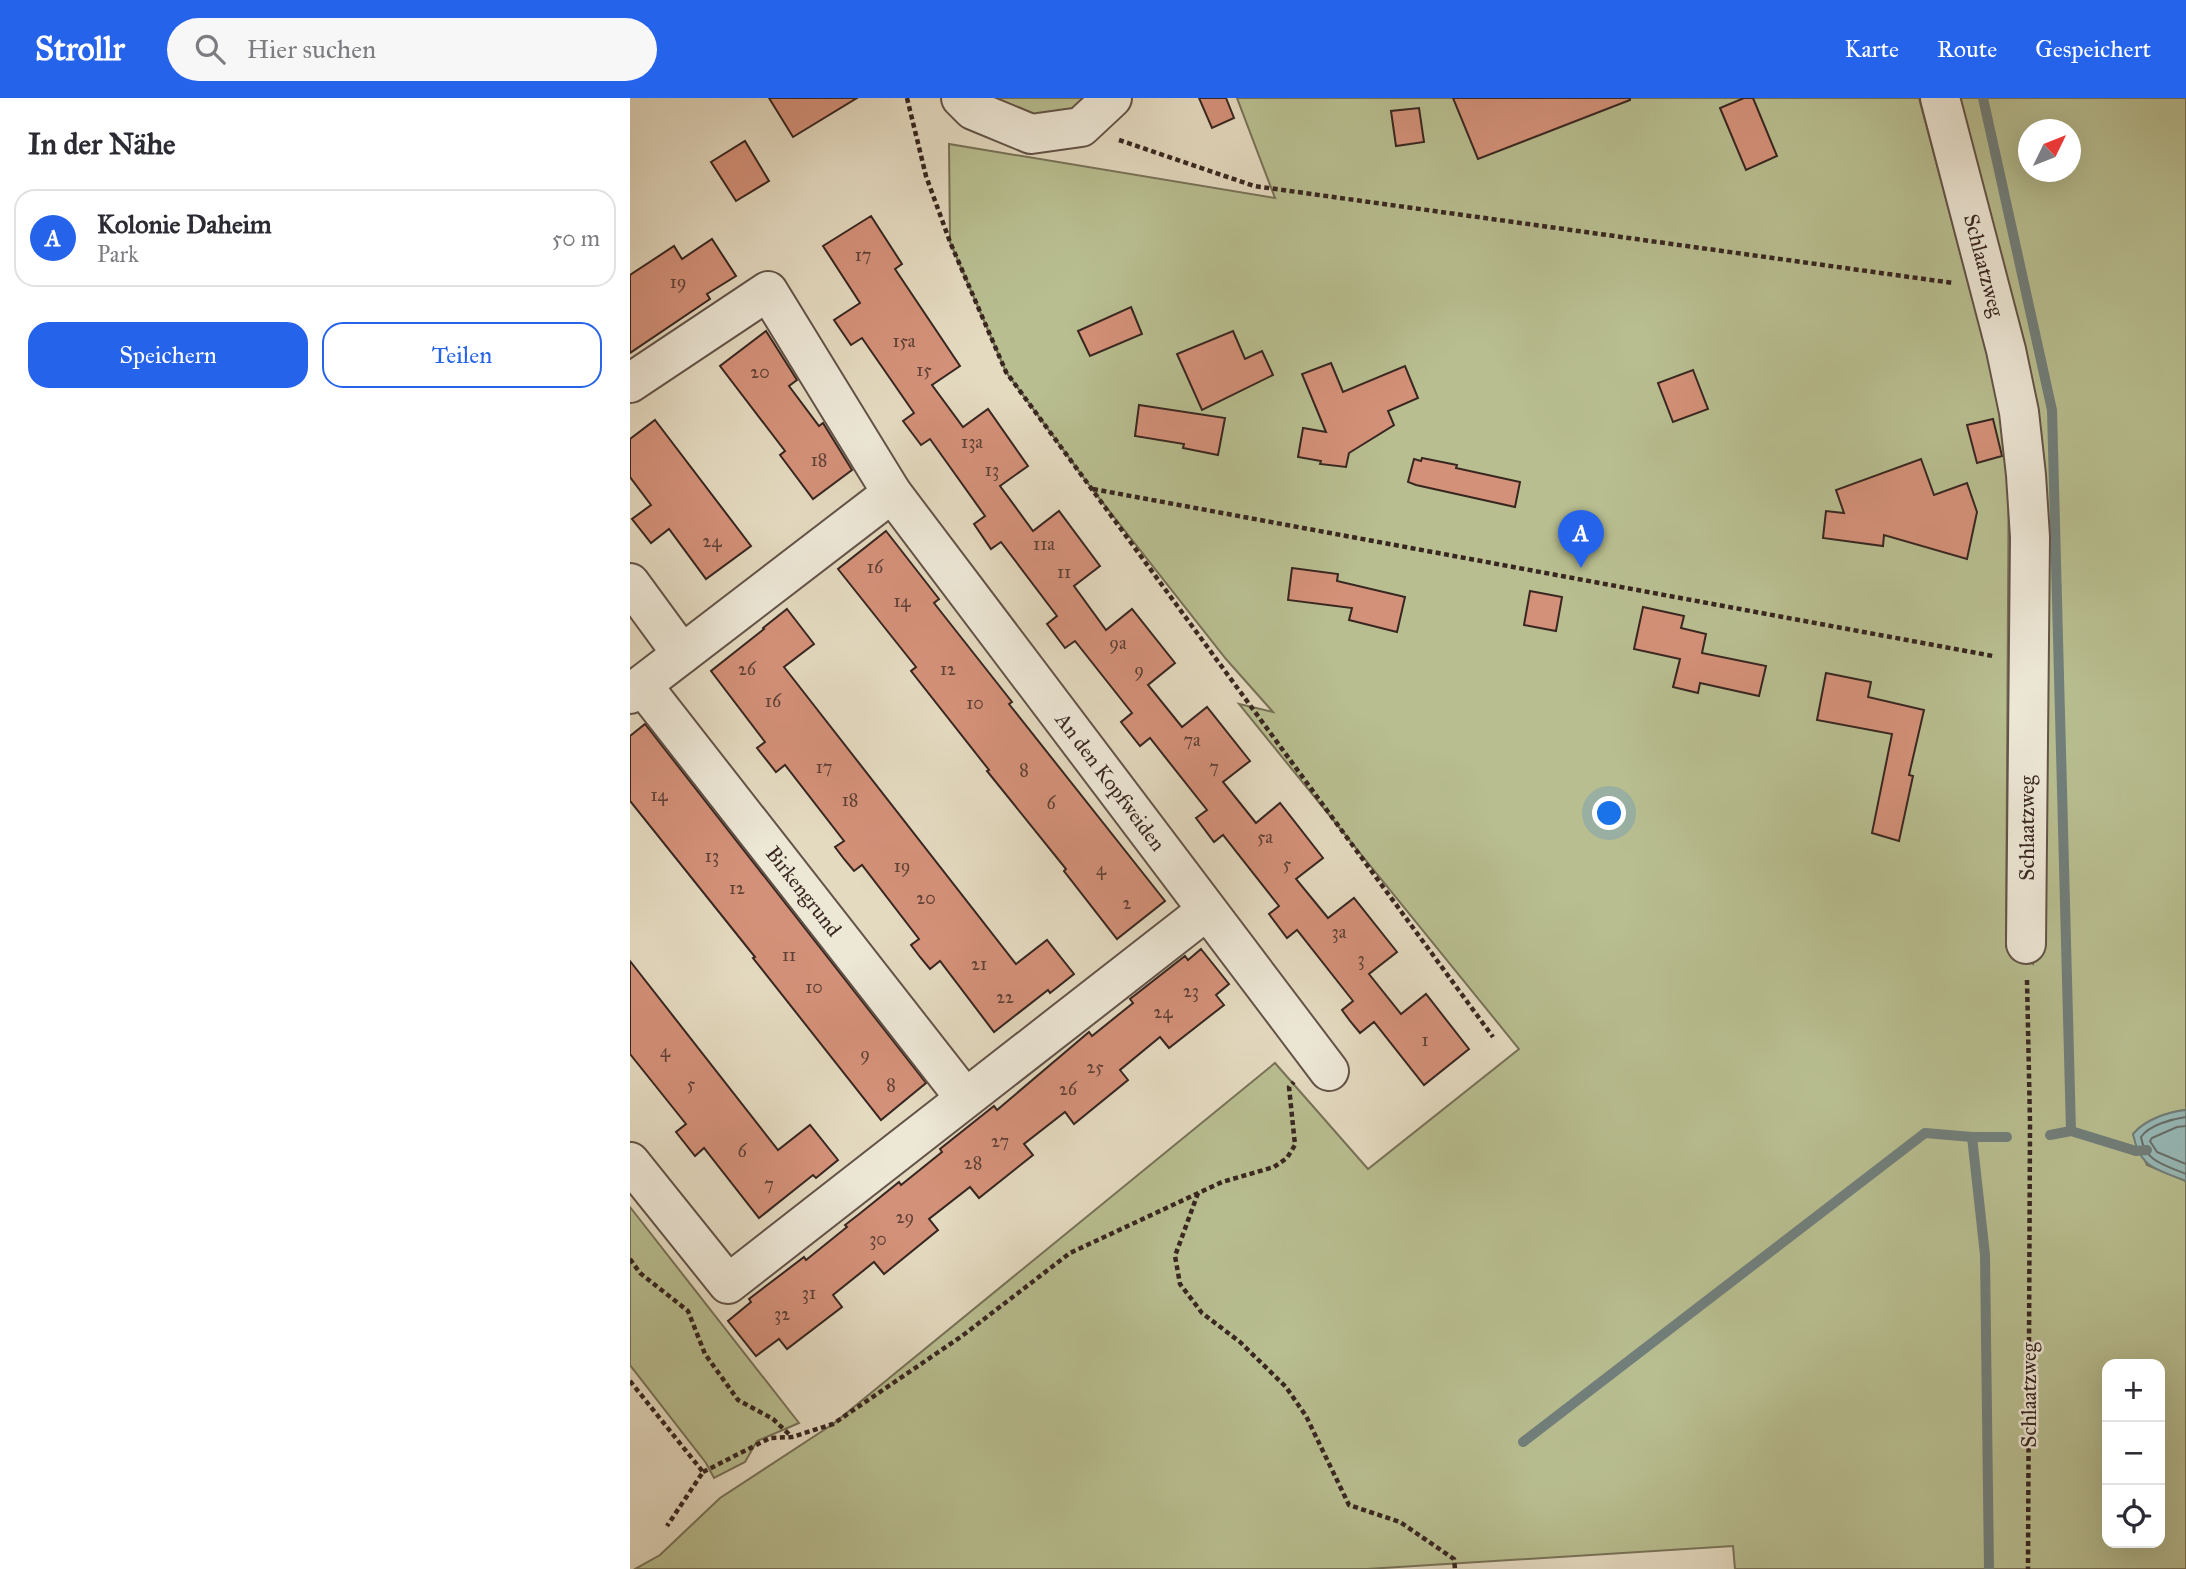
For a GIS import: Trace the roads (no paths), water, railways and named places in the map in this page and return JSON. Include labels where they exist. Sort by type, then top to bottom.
[{"type":"street","points":[[961,98],[974,110],[1031,134],[1081,127],[1112,98]]},
{"type":"street","name":"Schlaatzweg","points":[[1940,98],[2007,350],[2026,475],[2030,537],[2026,944]]},
{"type":"street","name":"An den Kopfweiden","points":[[630,383],[768,291],[892,493],[1329,1071]]},
{"type":"street","points":[[636,690],[892,493]]},
{"type":"street","points":[[630,583],[682,654]]},
{"type":"street","name":"Birkengrund","points":[[636,690],[965,1098]]},
{"type":"street","points":[[630,1162],[727,1284],[1206,911]]},
{"type":"water","points":[[2186,1110],[2186,1181],[2158,1170],[2145,1161],[2136,1146],[2133,1134],[2157,1118]]},
{"type":"waterway","points":[[1983,98],[2052,410],[2071,1131]]},
{"type":"waterway","points":[[2050,1135],[2071,1131],[2136,1151],[2147,1150]]},
{"type":"waterway","points":[[1523,1442],[1925,1133],[2007,1137]]},
{"type":"waterway","points":[[1972,1137],[1985,1255],[1989,1569]]},
{"type":"place","name":"Kolonie Daheim","points":[[1581,568]]}]
